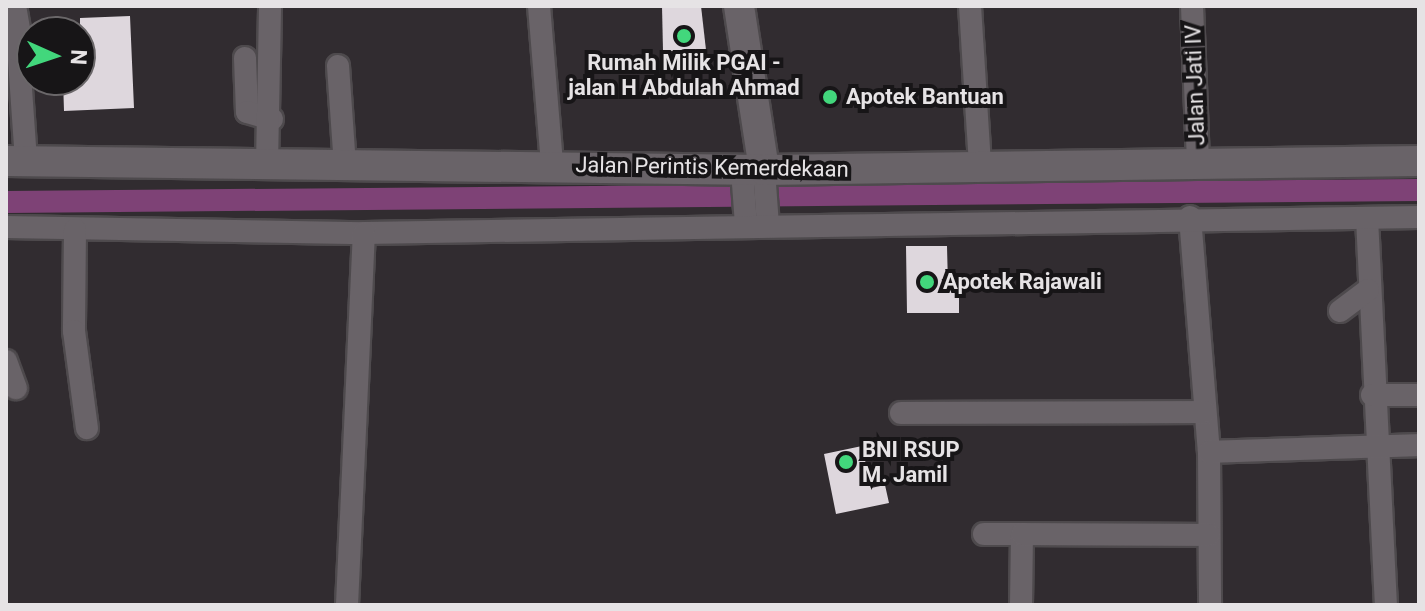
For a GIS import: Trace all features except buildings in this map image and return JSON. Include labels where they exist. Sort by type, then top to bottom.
[{"type":"main road","points":[[11,6],[16,35]]},
{"type":"main road","points":[[739,6],[753,177]]},
{"type":"main road","name":"Jalan Perintis Kemerdekaan","points":[[16,161],[552,165],[753,177],[980,165],[1419,161]]},
{"type":"street","points":[[267,165],[272,119],[270,6]]},
{"type":"street","points":[[539,6],[552,165]]},
{"type":"street","points":[[970,6],[980,165]]},
{"type":"street","name":"Jalan Jati IV","points":[[1192,6],[1198,165]]},
{"type":"street","points":[[245,58],[247,112],[272,119]]},
{"type":"street","points":[[338,66],[345,165]]},
{"type":"street","points":[[16,161],[17,96]]},
{"type":"street","points":[[753,177],[755,216]]},
{"type":"street","points":[[6,227],[364,233],[755,216],[1419,217]]},
{"type":"street","points":[[1190,217],[1209,452],[1210,605]]},
{"type":"street","points":[[1367,218],[1372,395],[1378,447],[1386,605]]},
{"type":"street","points":[[75,230],[74,331],[87,428]]},
{"type":"street","points":[[347,605],[364,233]]},
{"type":"street","points":[[1340,311],[1368,290]]},
{"type":"street","points":[[6,361],[16,388]]},
{"type":"street","points":[[1372,395],[1419,395]]},
{"type":"street","points":[[901,413],[1205,412]]},
{"type":"street","points":[[1209,452],[1419,445]]},
{"type":"street","points":[[984,534],[1209,535]]},
{"type":"street","points":[[1021,605],[1022,534]]},
{"type":"waterway","points":[[6,202],[1419,190]]},
{"type":"place","name":"Rumah Milik PGAI - jalan H Abdulah Ahmad","points":[[684,36]]},
{"type":"place","name":"Apotek Bantuan","points":[[830,97]]},
{"type":"place","name":"Apotek Rajawali","points":[[927,282]]},
{"type":"place","name":"BNI RSUP M. Jamil","points":[[846,462]]}]
